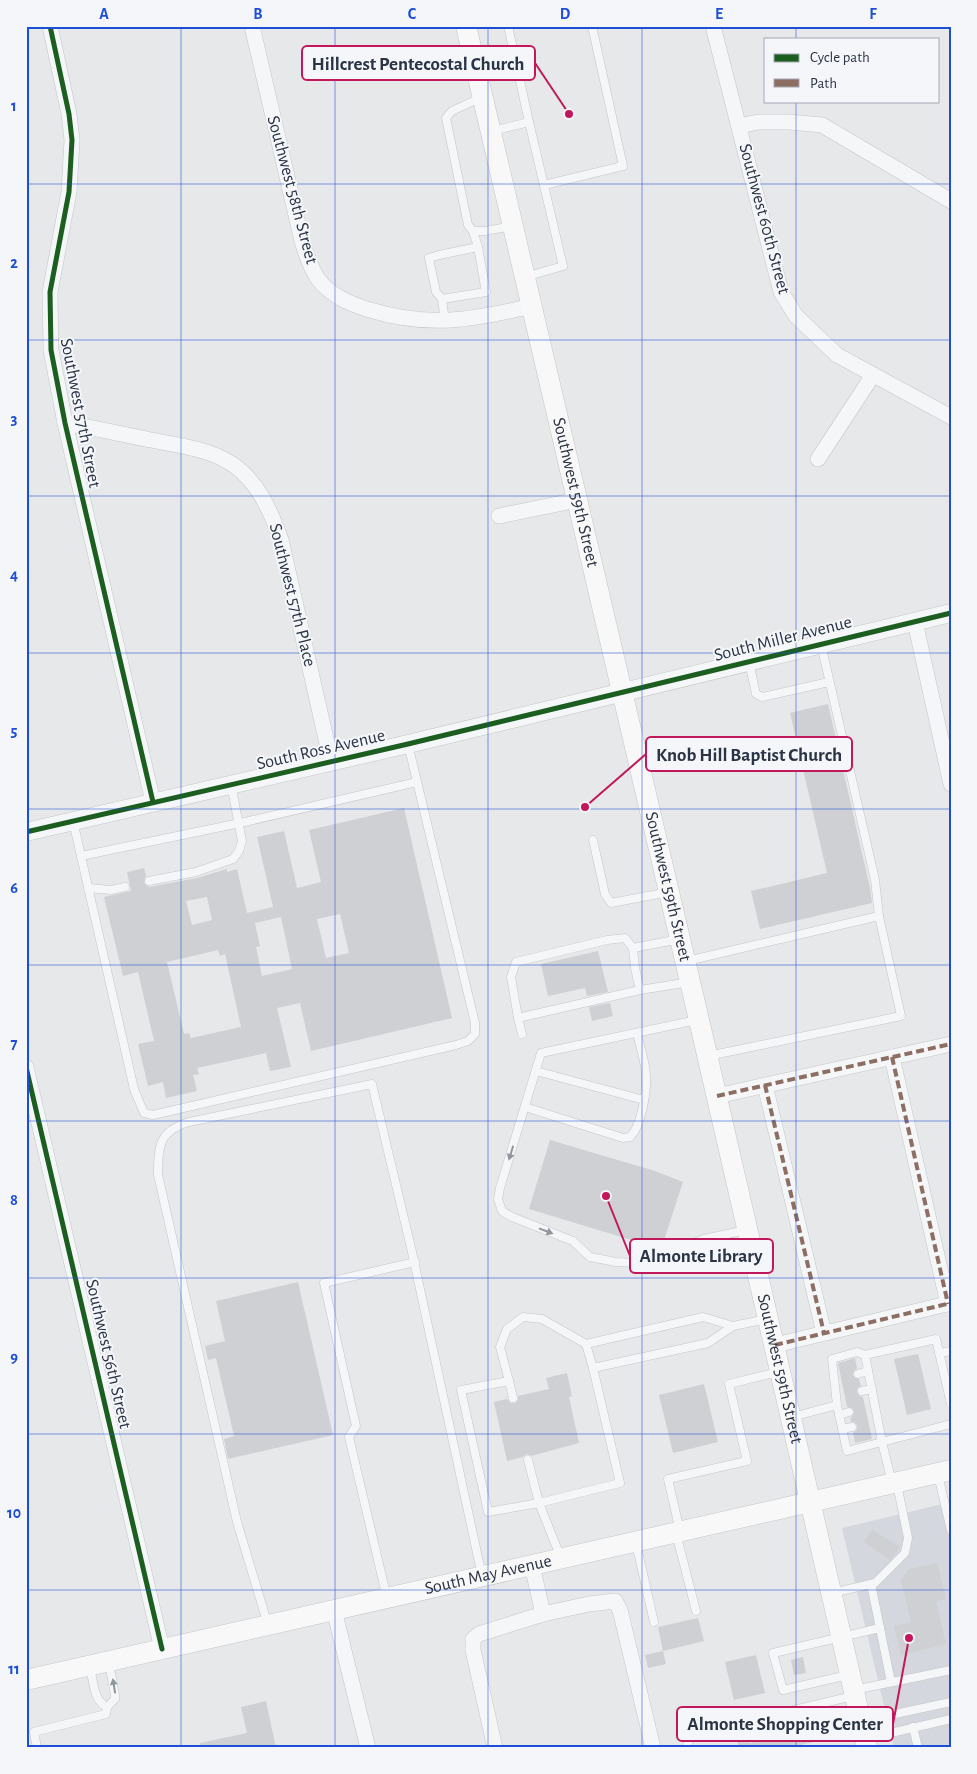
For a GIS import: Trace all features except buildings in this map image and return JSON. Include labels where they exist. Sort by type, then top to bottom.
[{"type":"main road","name":"Southwest 59th Street","points":[[466,26],[792,1417],[864,1740]]},
{"type":"main road","name":"South May Avenue","points":[[26,1680],[944,1471]]},
{"type":"street","name":"Southwest 57th Street","points":[[50,26],[69,114],[72,140],[69,192],[50,292],[52,358],[65,422],[153,802]]},
{"type":"street","name":"Southwest 58th Street","points":[[252,26],[302,240],[313,271],[319,280],[336,296],[360,307],[412,319],[445,321],[476,318],[532,306]]},
{"type":"street","name":"Southwest 60th Street","points":[[713,26],[781,292],[796,316],[837,355],[951,417]]},
{"type":"street","points":[[739,126],[758,122],[822,125],[951,201]]},
{"type":"street","points":[[818,460],[872,375]]},
{"type":"street","name":"Southwest 57th Place","points":[[65,422],[186,446],[232,464],[252,484],[272,514],[281,540],[331,761]]},
{"type":"street","points":[[498,516],[577,500]]},
{"type":"street","name":"South Miller Avenue","points":[[622,693],[951,613]]},
{"type":"street","points":[[914,622],[951,784]]},
{"type":"street","name":"South Ross Avenue","points":[[26,832],[622,693]]},
{"type":"street","points":[[716,1096],[951,1044]]},
{"type":"street","points":[[775,1345],[949,1304],[892,1057]]},
{"type":"street","name":"Southwest 56th Street","points":[[26,1067],[162,1649]]},
{"type":"street","points":[[765,1085],[824,1333]]},
{"type":"street","points":[[532,1565],[543,1614]]},
{"type":"street","points":[[495,1748],[472,1650],[473,1639],[479,1634],[543,1614],[589,1604],[615,1601],[620,1610],[653,1748]]},
{"type":"street","points":[[334,1610],[368,1748]]},
{"type":"lane","points":[[508,26],[563,266],[525,277]]},
{"type":"lane","points":[[544,185],[623,166],[592,26]]},
{"type":"lane","points":[[442,299],[486,292],[478,247],[473,231],[468,225],[446,118],[452,111],[482,97]]},
{"type":"lane","points":[[490,131],[529,122]]},
{"type":"lane","points":[[473,231],[513,226]]},
{"type":"lane","points":[[445,321],[442,299],[436,292],[429,258],[478,247]]},
{"type":"lane","points":[[707,1056],[901,1016],[879,916],[875,880],[821,644]]},
{"type":"lane","points":[[749,662],[756,694],[762,697],[829,682]]},
{"type":"lane","points":[[73,821],[134,1089],[144,1112],[153,1115],[456,1045],[468,1041],[474,1034],[475,1024],[408,744]]},
{"type":"lane","points":[[81,856],[240,823],[417,782]]},
{"type":"lane","points":[[149,882],[196,872],[232,859],[239,851],[242,841],[240,823],[231,784]]},
{"type":"lane","points":[[593,840],[605,894],[611,903],[669,892]]},
{"type":"lane","points":[[88,888],[111,890],[125,887]]},
{"type":"lane","points":[[685,962],[879,916]]},
{"type":"lane","points":[[522,1034],[511,978],[516,962],[607,940],[625,938],[633,948],[640,990]]},
{"type":"lane","points":[[633,948],[680,938]]},
{"type":"lane","points":[[518,1018],[640,990],[690,982]]},
{"type":"lane","points":[[699,1020],[541,1053],[498,1199],[502,1211],[512,1217],[573,1241],[590,1257],[622,1262],[636,1263],[704,1239],[748,1230]]},
{"type":"lane","points":[[525,1107],[623,1138],[630,1137],[638,1126],[644,1100],[646,1077],[637,1034]]},
{"type":"lane","points":[[536,1071],[644,1100]]},
{"type":"lane","points":[[268,1625],[237,1522],[158,1175],[158,1152],[163,1137],[176,1126],[189,1122],[372,1084],[415,1262],[482,1576]]},
{"type":"lane","points":[[386,1598],[349,1437],[356,1426],[324,1282],[415,1262]]},
{"type":"lane","points":[[513,1398],[500,1347],[506,1329],[523,1317],[542,1319],[586,1344],[703,1317],[733,1326]]},
{"type":"lane","points":[[593,1368],[708,1343],[733,1326],[768,1318]]},
{"type":"lane","points":[[951,1404],[936,1339],[865,1355],[857,1352],[832,1359],[837,1378],[836,1401],[847,1451],[951,1424]]},
{"type":"lane","points":[[509,1381],[461,1390],[488,1512],[539,1503],[620,1483],[586,1344]]},
{"type":"lane","points":[[939,1353],[951,1351]]},
{"type":"lane","points":[[832,1593],[875,1583],[905,1553],[908,1538],[882,1442],[865,1355]]},
{"type":"lane","points":[[696,1611],[668,1479],[747,1461],[729,1384],[781,1372]]},
{"type":"lane","points":[[858,1374],[868,1372]]},
{"type":"lane","points":[[862,1391],[872,1389]]},
{"type":"lane","points":[[792,1417],[836,1401],[845,1395]]},
{"type":"lane","points":[[865,1408],[875,1405]]},
{"type":"lane","points":[[839,1415],[849,1412]]},
{"type":"lane","points":[[869,1424],[879,1422]]},
{"type":"lane","points":[[842,1429],[852,1427]]},
{"type":"lane","points":[[528,1460],[539,1503],[561,1558]]},
{"type":"lane","points":[[944,1471],[951,1530]]},
{"type":"lane","points":[[636,1541],[654,1622]]},
{"type":"lane","points":[[871,1584],[891,1682]]},
{"type":"lane","points":[[880,1628],[773,1653],[783,1690],[853,1687],[891,1682],[951,1670]]},
{"type":"lane","points":[[99,1664],[97,1700],[107,1707]]},
{"type":"lane","points":[[37,1748],[34,1732],[104,1714],[108,1711],[107,1707],[114,1699],[115,1691],[99,1664]]},
{"type":"lane","points":[[686,1748],[689,1740],[698,1733],[853,1687]]},
{"type":"lane","points":[[864,1740],[951,1702]]},
{"type":"lane","points":[[864,1740],[951,1718]]},
{"type":"lane","points":[[913,1727],[918,1748]]},
{"type":"shaded area","points":[[951,1502],[951,1748],[894,1748],[842,1528]]},
{"type":"marked path","points":[[717,1096],[951,1044]]},
{"type":"marked path","points":[[892,1057],[948,1304]]},
{"type":"marked path","points":[[765,1085],[824,1333]]},
{"type":"marked path","points":[[775,1345],[951,1303]]},
{"type":"cycle path","points":[[50,26],[69,114],[72,140],[69,192],[50,292],[51,350],[65,423],[153,802]]},
{"type":"cycle path","points":[[26,832],[408,744],[951,613]]},
{"type":"cycle path","points":[[26,1067],[162,1649]]},
{"type":"place","name":"Hillcrest Pentecostal Church","points":[[569,114]]},
{"type":"place","name":"Knob Hill Baptist Church","points":[[585,807]]},
{"type":"place","name":"Almonte Library","points":[[606,1196]]},
{"type":"place","name":"Almonte Shopping Center","points":[[909,1638]]}]
